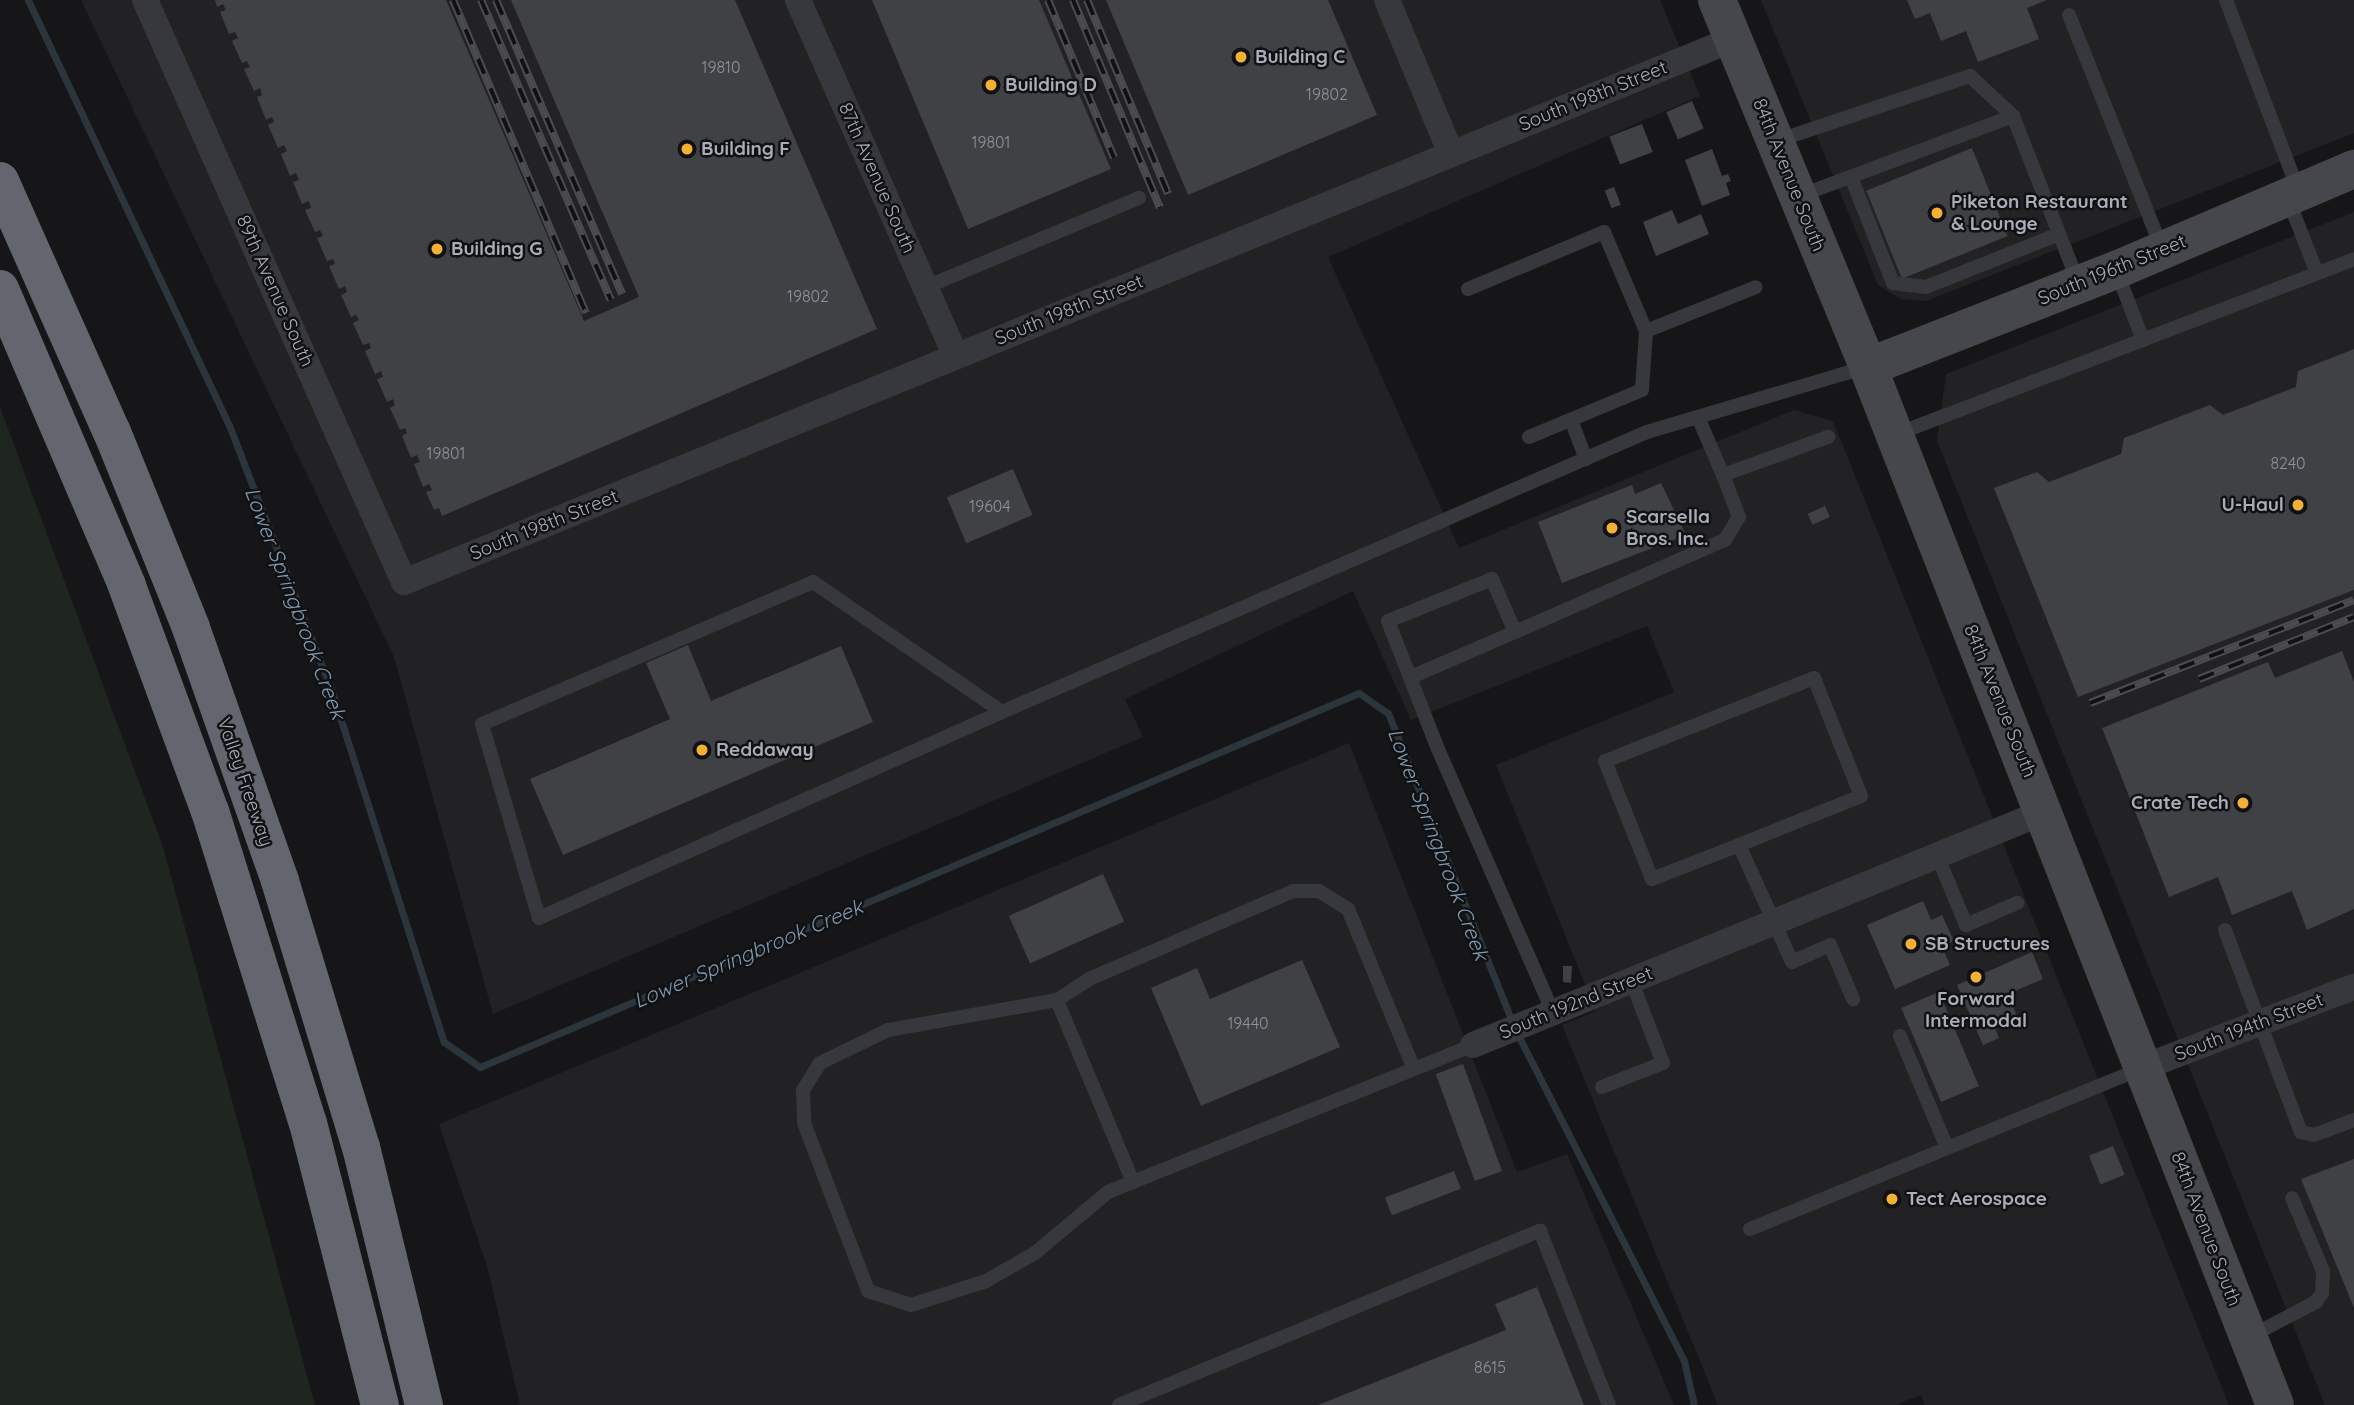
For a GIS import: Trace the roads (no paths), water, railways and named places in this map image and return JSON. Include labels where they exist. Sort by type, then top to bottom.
[{"type":"highway","name":"Valley Freeway","points":[[0,181],[112,432],[191,628],[280,881],[361,1147],[424,1405]]},
{"type":"highway","points":[[0,289],[127,586],[210,811],[308,1123],[380,1405]]},
{"type":"highway","points":[[0,332],[140,670],[210,869],[313,1212],[361,1405]]},
{"type":"main road","name":"84th Avenue South","points":[[1717,0],[1868,366],[2275,1405]]},
{"type":"main road","name":"South 196th Street","points":[[1868,366],[2079,285],[2354,169]]},
{"type":"street","name":"89th Avenue South","points":[[145,0],[404,582]]},
{"type":"street","name":"87th Avenue South","points":[[799,0],[956,356]]},
{"type":"street","points":[[1387,0],[1451,154]]},
{"type":"street","name":"South 198th Street","points":[[404,582],[1733,39]]},
{"type":"street","name":"South 192nd Street","points":[[1473,1045],[2044,812]]},
{"type":"street","name":"South 194th Street","points":[[2144,1067],[2354,987]]},
{"type":"lane","points":[[2226,0],[2317,273]]},
{"type":"lane","points":[[2069,15],[2162,250]]},
{"type":"lane","points":[[1775,142],[1970,76],[2013,116],[2079,285]]},
{"type":"lane","points":[[1798,197],[2013,116]]},
{"type":"lane","points":[[1851,177],[1893,283],[1926,286],[2059,234]]},
{"type":"lane","points":[[926,287],[1139,198]]},
{"type":"lane","points":[[1468,289],[1604,232],[1646,331],[1642,390],[1529,437]]},
{"type":"lane","points":[[1894,435],[2354,259]]},
{"type":"lane","points":[[2116,270],[2143,340]]},
{"type":"lane","points":[[1646,331],[1756,286]]},
{"type":"lane","points":[[1002,712],[813,582],[482,724],[539,918],[1002,712],[1647,432],[1868,366]]},
{"type":"lane","points":[[1411,677],[1725,540],[1739,517],[1698,417]]},
{"type":"lane","points":[[1571,420],[1586,459]]},
{"type":"lane","points":[[1723,475],[1828,437]]},
{"type":"lane","points":[[1515,632],[1492,579],[1388,621],[1546,1015]]},
{"type":"lane","points":[[1814,678],[1861,796],[1739,845],[1652,879],[1605,761],[1814,678]]},
{"type":"lane","points":[[1739,845],[1792,962],[1830,945],[1853,999]]},
{"type":"lane","points":[[1937,855],[1966,925],[2017,903]]},
{"type":"lane","points":[[1133,1182],[1057,1000],[1089,979],[1293,891],[1319,891],[1348,909],[1414,1069]]},
{"type":"lane","points":[[2225,930],[2301,1132],[2314,1135],[2354,1120]]},
{"type":"lane","points":[[1602,1087],[1663,1063],[1631,980]]},
{"type":"lane","name":"South 192nd Street","points":[[1057,1000],[888,1030],[855,1043],[820,1063],[803,1090],[804,1123],[868,1291],[896,1303],[945,1297],[986,1281],[1035,1253],[1108,1192],[1473,1045]]},
{"type":"lane","points":[[1900,1036],[1947,1148]]},
{"type":"lane","points":[[1750,1229],[2144,1067]]},
{"type":"lane","points":[[2248,1337],[2316,1302],[2322,1293],[2323,1271],[2292,1198]]},
{"type":"lane","points":[[1119,1405],[1540,1231],[1609,1405]]},
{"type":"waterway","name":"Lower Springbrook Creek","points":[[28,0],[229,425],[333,695],[444,1042],[480,1067],[1359,693],[1388,713],[1512,1022]]},
{"type":"waterway","name":"Lower Springbrook Creek","points":[[1517,1033],[1684,1361],[1694,1405]]},
{"type":"railway","points":[[453,0],[586,313]]},
{"type":"railway","points":[[481,0],[611,300]]},
{"type":"railway","points":[[496,0],[622,294]]},
{"type":"railway","points":[[1048,0],[1114,158]]},
{"type":"railway","points":[[1073,0],[1160,208]]},
{"type":"railway","points":[[1087,0],[1168,194]]},
{"type":"railway","points":[[2090,703],[2354,600]]},
{"type":"railway","points":[[2199,679],[2354,617]]},
{"type":"place","name":"Building C","points":[[1241,57]]},
{"type":"place","name":"Building D","points":[[991,85]]},
{"type":"place","name":"Building F","points":[[687,149]]},
{"type":"place","name":"Piketon Restaurant & Lounge","points":[[1937,213]]},
{"type":"place","name":"Building G","points":[[437,249]]},
{"type":"place","name":"U-Haul","points":[[2298,505]]},
{"type":"place","name":"Scarsella Bros. Inc.","points":[[1612,528]]},
{"type":"place","name":"Reddaway","points":[[702,750]]},
{"type":"place","name":"Crate Tech","points":[[2243,803]]},
{"type":"place","name":"SB Structures","points":[[1911,944]]},
{"type":"place","name":"Forward Intermodal","points":[[1976,977]]},
{"type":"place","name":"Tect Aerospace","points":[[1892,1199]]}]
